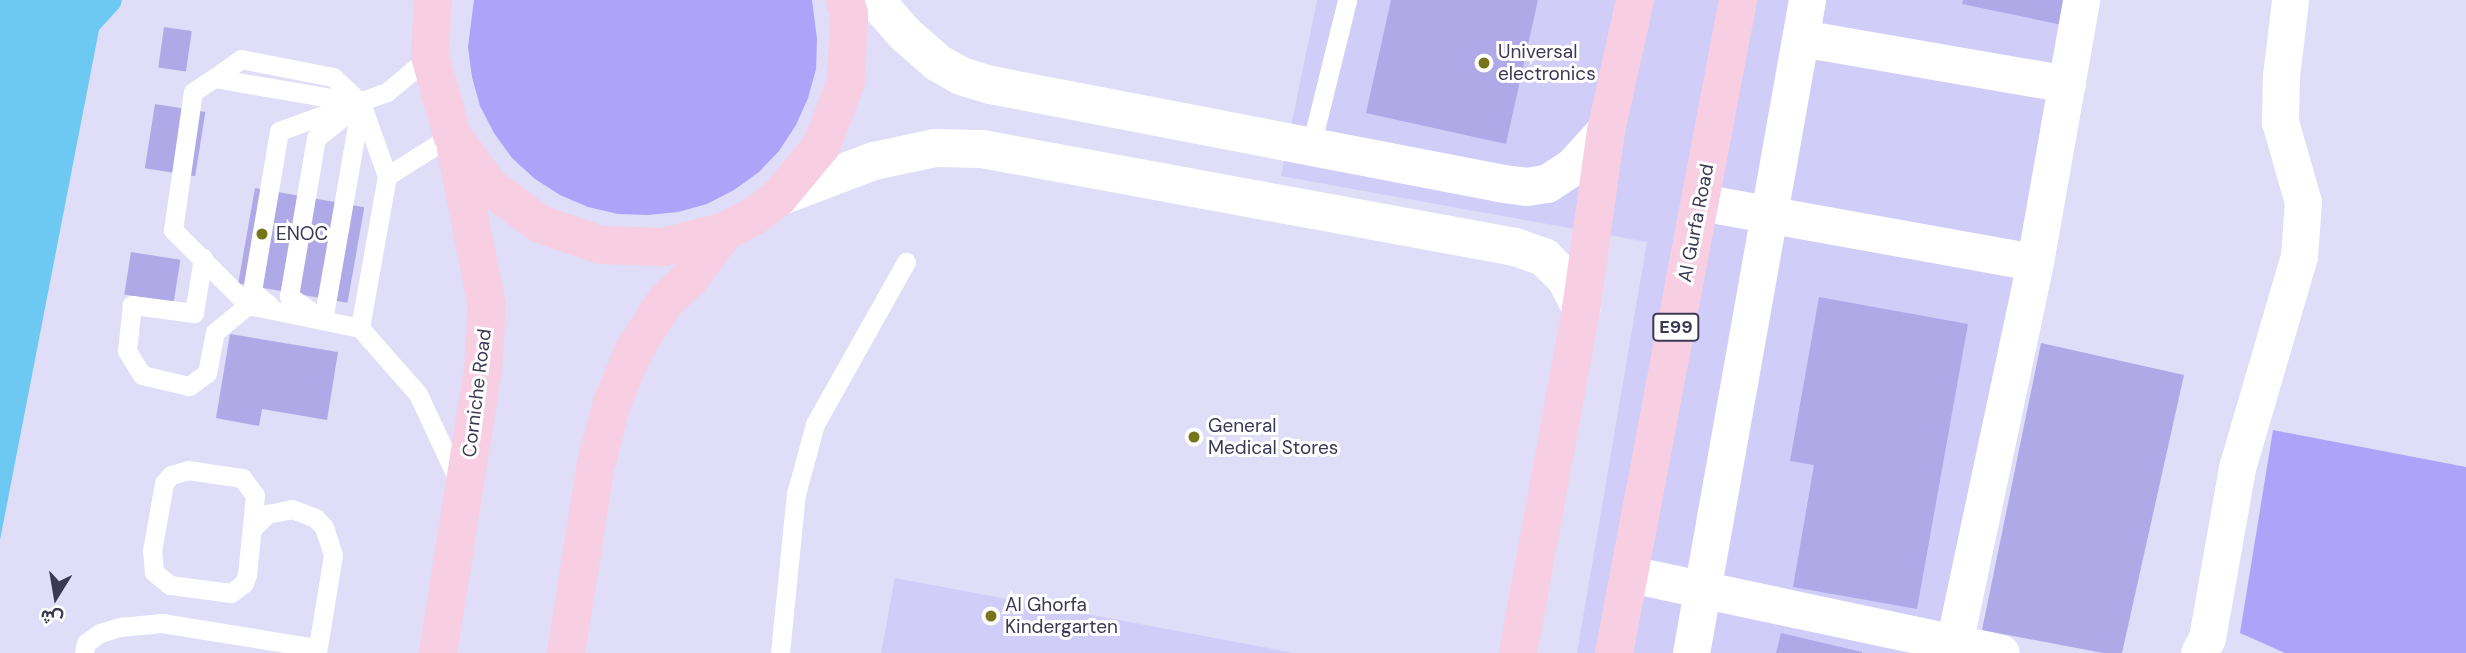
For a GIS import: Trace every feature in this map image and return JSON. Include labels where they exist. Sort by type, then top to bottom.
[{"type":"highway","name":"Corniche Road","points":[[433,0],[430,56],[452,135],[486,306],[483,369],[438,653]]},
{"type":"highway","points":[[452,135],[489,186],[540,224],[600,245],[626,246],[664,247],[725,231],[779,197],[822,145],[846,81],[849,14],[845,0]]},
{"type":"highway","points":[[1518,653],[1581,309],[1606,131],[1635,0]]},
{"type":"highway","name":"Al Gurfa Road","points":[[1614,653],[1738,0]]},
{"type":"highway","points":[[566,653],[594,469],[612,403],[634,349],[649,326],[725,231]]},
{"type":"street","points":[[875,0],[913,41],[938,63],[961,76],[1004,88],[1527,187],[1547,184],[1572,168],[1606,131]]},
{"type":"street","points":[[1691,653],[1807,0]]},
{"type":"street","points":[[1953,648],[2035,262],[2081,0]]},
{"type":"street","points":[[2199,653],[2207,638],[2237,468],[2299,256],[2303,202],[2280,122],[2281,76],[2290,0]]},
{"type":"street","points":[[1801,38],[2067,84]]},
{"type":"street","points":[[779,197],[874,161],[935,148],[982,149],[1515,247],[1544,257],[1566,279],[1581,309]]},
{"type":"street","points":[[1700,202],[2035,262]]},
{"type":"street","points":[[1630,575],[1702,588],[1953,648],[2001,653]]},
{"type":"lane","points":[[1311,146],[1347,0]]},
{"type":"lane","points":[[276,311],[252,291],[279,131],[387,92],[430,56]]},
{"type":"lane","points":[[361,103],[214,78],[194,92],[173,230],[248,304],[360,328],[418,394],[464,493]]},
{"type":"lane","points":[[360,328],[387,176],[361,103]]},
{"type":"lane","points":[[323,320],[361,103]]},
{"type":"lane","points":[[323,320],[289,296],[316,138],[361,103]]},
{"type":"lane","points":[[387,176],[452,135]]},
{"type":"lane","points":[[203,258],[194,313],[132,305],[127,351],[142,374],[189,386],[207,373],[215,332],[248,304]]},
{"type":"lane","points":[[780,653],[796,494],[815,424],[906,262]]},
{"type":"lane","points":[[84,653],[86,643],[100,634],[131,626],[162,623],[317,651],[333,555],[324,527],[315,518],[292,509],[267,514],[253,528],[244,583],[231,593],[170,585],[154,572],[152,551],[164,483],[179,471],[242,478],[255,495],[253,528]]},
{"type":"shaded area","points":[[474,0],[812,0],[817,39],[816,69],[808,98],[796,125],[779,151],[759,172],[734,190],[707,204],[678,212],[618,214],[588,207],[560,195],[535,179],[512,158],[494,133],[480,106],[472,77],[468,47]]},
{"type":"shaded area","points":[[1317,0],[2065,0],[2031,201],[1939,653],[1577,653],[1647,242],[1281,176]]},
{"type":"shaded area","points":[[2273,430],[2466,467],[2466,653],[2285,653],[2240,633]]},
{"type":"shaded area","name":"Al Ghorfa Kindergarten","points":[[895,578],[1294,653],[881,653]]},
{"type":"water","points":[[0,0],[122,0],[120,7],[99,30],[0,540]]},
{"type":"building","points":[[1391,0],[1538,0],[1506,144],[1366,113]]},
{"type":"building","points":[[1963,0],[2072,0],[2067,26],[1962,4]]},
{"type":"building","points":[[164,27],[192,31],[186,71],[158,68]]},
{"type":"building","points":[[155,104],[205,112],[195,176],[145,168]]},
{"type":"building","points":[[255,188],[364,207],[347,303],[238,284]]},
{"type":"building","points":[[131,252],[180,260],[174,302],[124,294]]},
{"type":"building","points":[[1819,297],[1968,324],[1917,609],[1793,587],[1814,465],[1790,461]]},
{"type":"building","points":[[230,334],[338,352],[327,420],[262,409],[259,426],[216,418]]},
{"type":"building","points":[[2041,343],[2184,375],[2122,653],[2103,653],[1982,630]]},
{"type":"building","points":[[1781,633],[1862,652],[1862,653],[1776,653]]},
{"type":"place","name":"Universal electronics","points":[[1484,63]]},
{"type":"place","name":"ENOC","points":[[262,234]]},
{"type":"place","name":"General Medical Stores","points":[[1194,437]]},
{"type":"place","name":"Al Ghorfa Kindergarten","points":[[991,616]]}]
